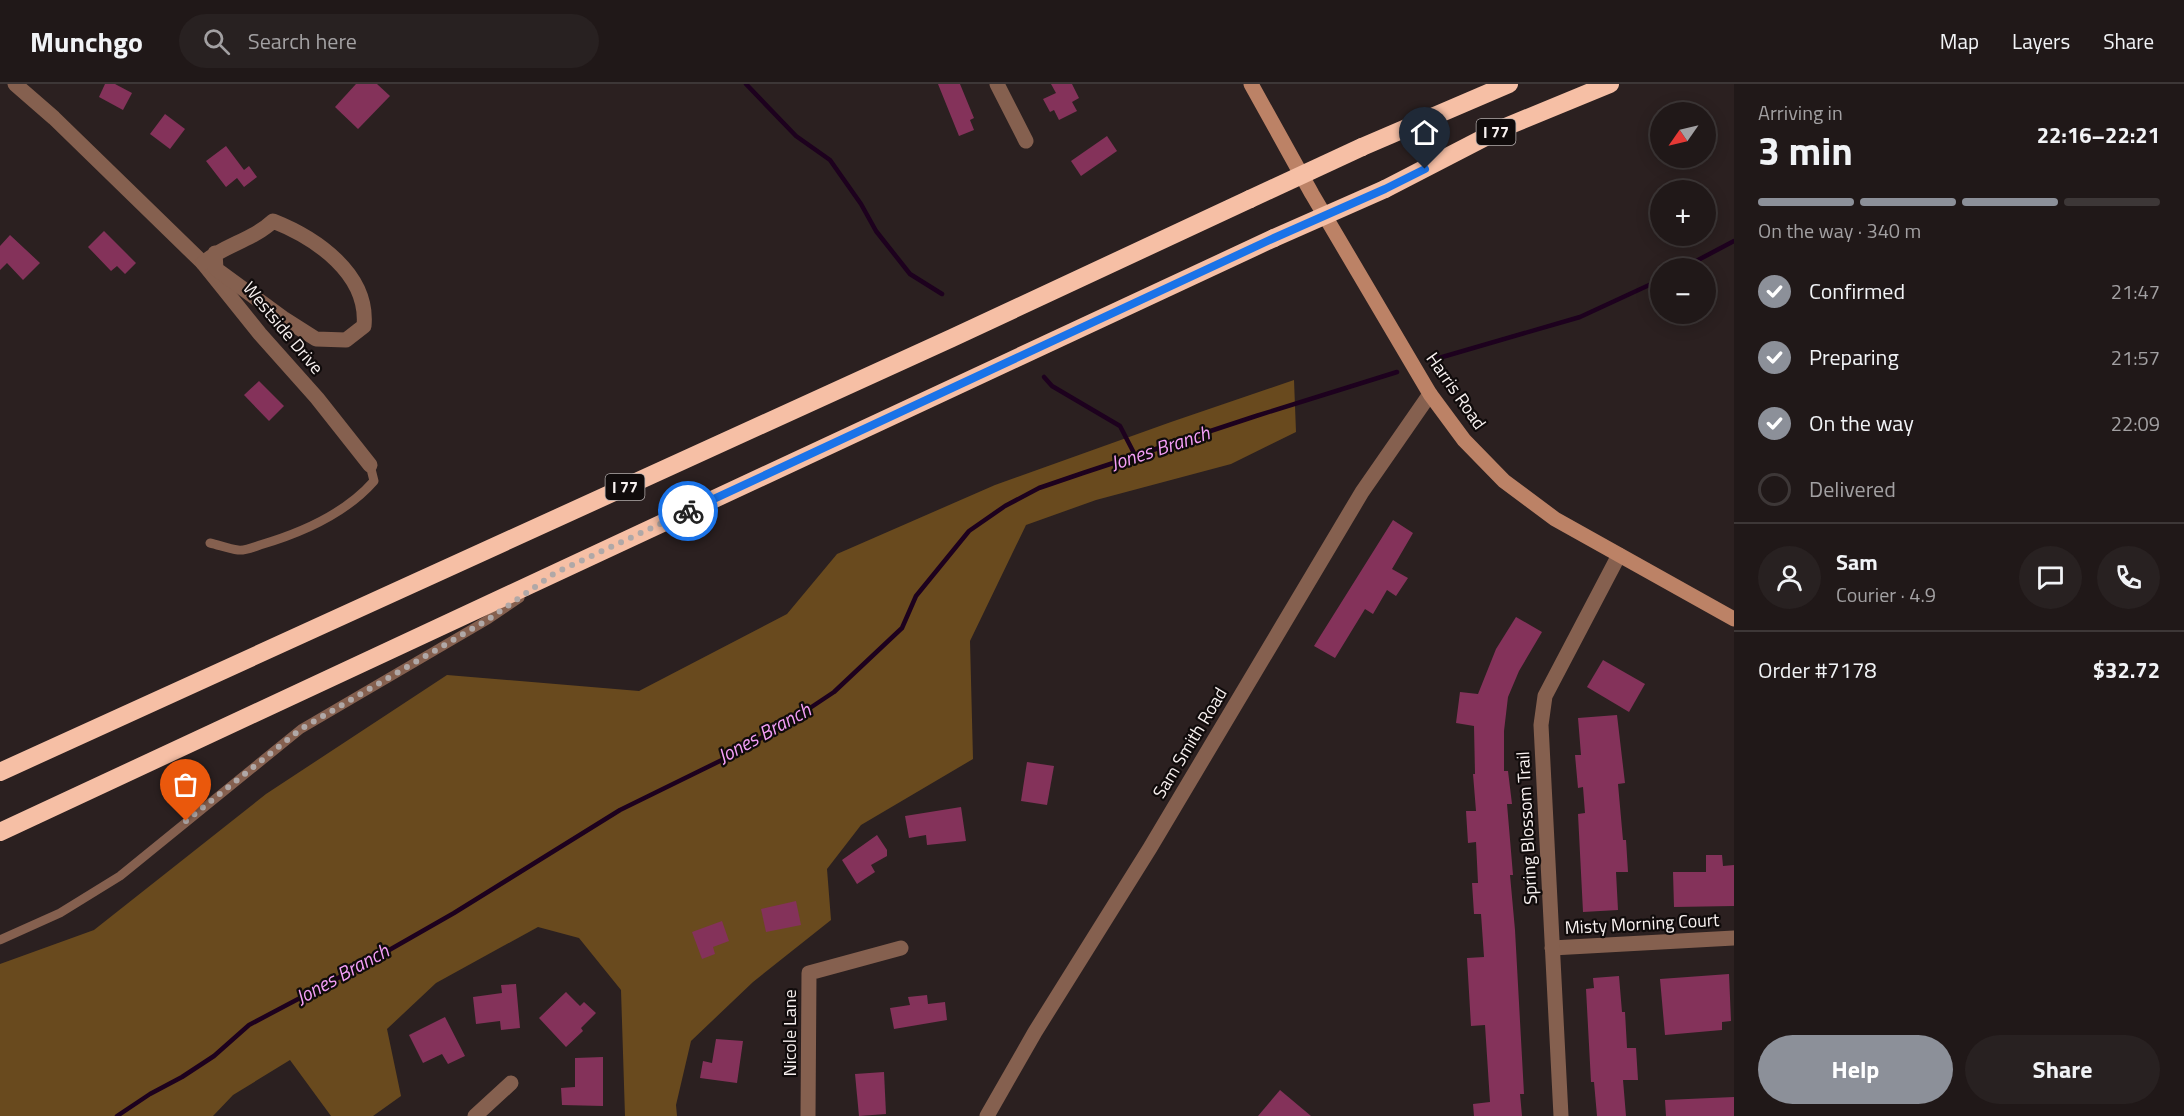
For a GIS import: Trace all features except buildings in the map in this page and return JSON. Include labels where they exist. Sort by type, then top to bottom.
[{"type":"highway","name":"I 77","points":[[0,772],[952,338],[1362,147],[1509,84]]},
{"type":"highway","name":"I 77","points":[[0,832],[1274,238],[1385,189],[1503,128],[1610,84]]},
{"type":"street","name":"Westside Drive","points":[[15,84],[211,259],[260,334],[317,398],[369,465]]},
{"type":"street","points":[[997,84],[1026,141]]},
{"type":"street","name":"Harris Road","points":[[1251,84],[1312,194],[1430,394],[1464,440],[1504,481],[1555,519],[1734,620]]},
{"type":"street","points":[[273,221],[285,226],[313,240],[340,264],[357,288],[365,315],[364,326],[346,340],[316,339],[231,282],[216,269],[211,259],[264,230],[273,221]]},
{"type":"street","name":"Sam Smith Road","points":[[987,1116],[1035,1032],[1150,848],[1362,492],[1430,394]]},
{"type":"street","name":"Spring Blossom Trail","points":[[1561,1116],[1541,725],[1545,696],[1619,555]]},
{"type":"street","name":"Misty Morning Court","points":[[1552,948],[1734,938]]},
{"type":"street","name":"Nicole Lane","points":[[808,1116],[809,973],[901,948]]},
{"type":"street","points":[[475,1116],[511,1083]]},
{"type":"lane","name":"Westside Drive","points":[[210,543],[240,550],[280,539],[322,520],[354,500],[374,481],[369,465]]},
{"type":"lane","points":[[0,940],[60,914],[120,876],[301,729],[489,619],[555,573]]},
{"type":"shaded area","points":[[1294,380],[1296,432],[1231,464],[1096,500],[1026,525],[970,641],[973,759],[861,825],[827,869],[831,920],[753,982],[691,1041],[676,1105],[677,1116],[625,1116],[621,990],[579,938],[538,927],[436,983],[387,1029],[401,1096],[373,1116],[331,1116],[290,1060],[233,1095],[213,1116],[0,1116],[0,964],[94,930],[266,794],[447,675],[639,691],[787,614],[837,554],[995,485]]},
{"type":"waterway","points":[[746,84],[796,136],[830,160],[861,204],[876,231],[910,274],[942,294]]},
{"type":"waterway","name":"Jones Branch","points":[[1702,258],[1734,241]]},
{"type":"waterway","name":"Jones Branch","points":[[1432,360],[1580,317],[1650,285]]},
{"type":"waterway","name":"Jones Branch","points":[[117,1116],[214,1056],[249,1025],[370,961],[454,913],[620,810],[728,757],[789,722],[834,692],[902,628],[916,596],[969,531],[1005,506],[1039,488],[1397,372]]},
{"type":"waterway","points":[[1044,377],[1052,386],[1120,426],[1135,455]]},
{"type":"way so far","points":[[186,821],[301,729],[489,619],[555,573],[688,511]]},
{"type":"route","points":[[688,511],[1425,169]]}]
